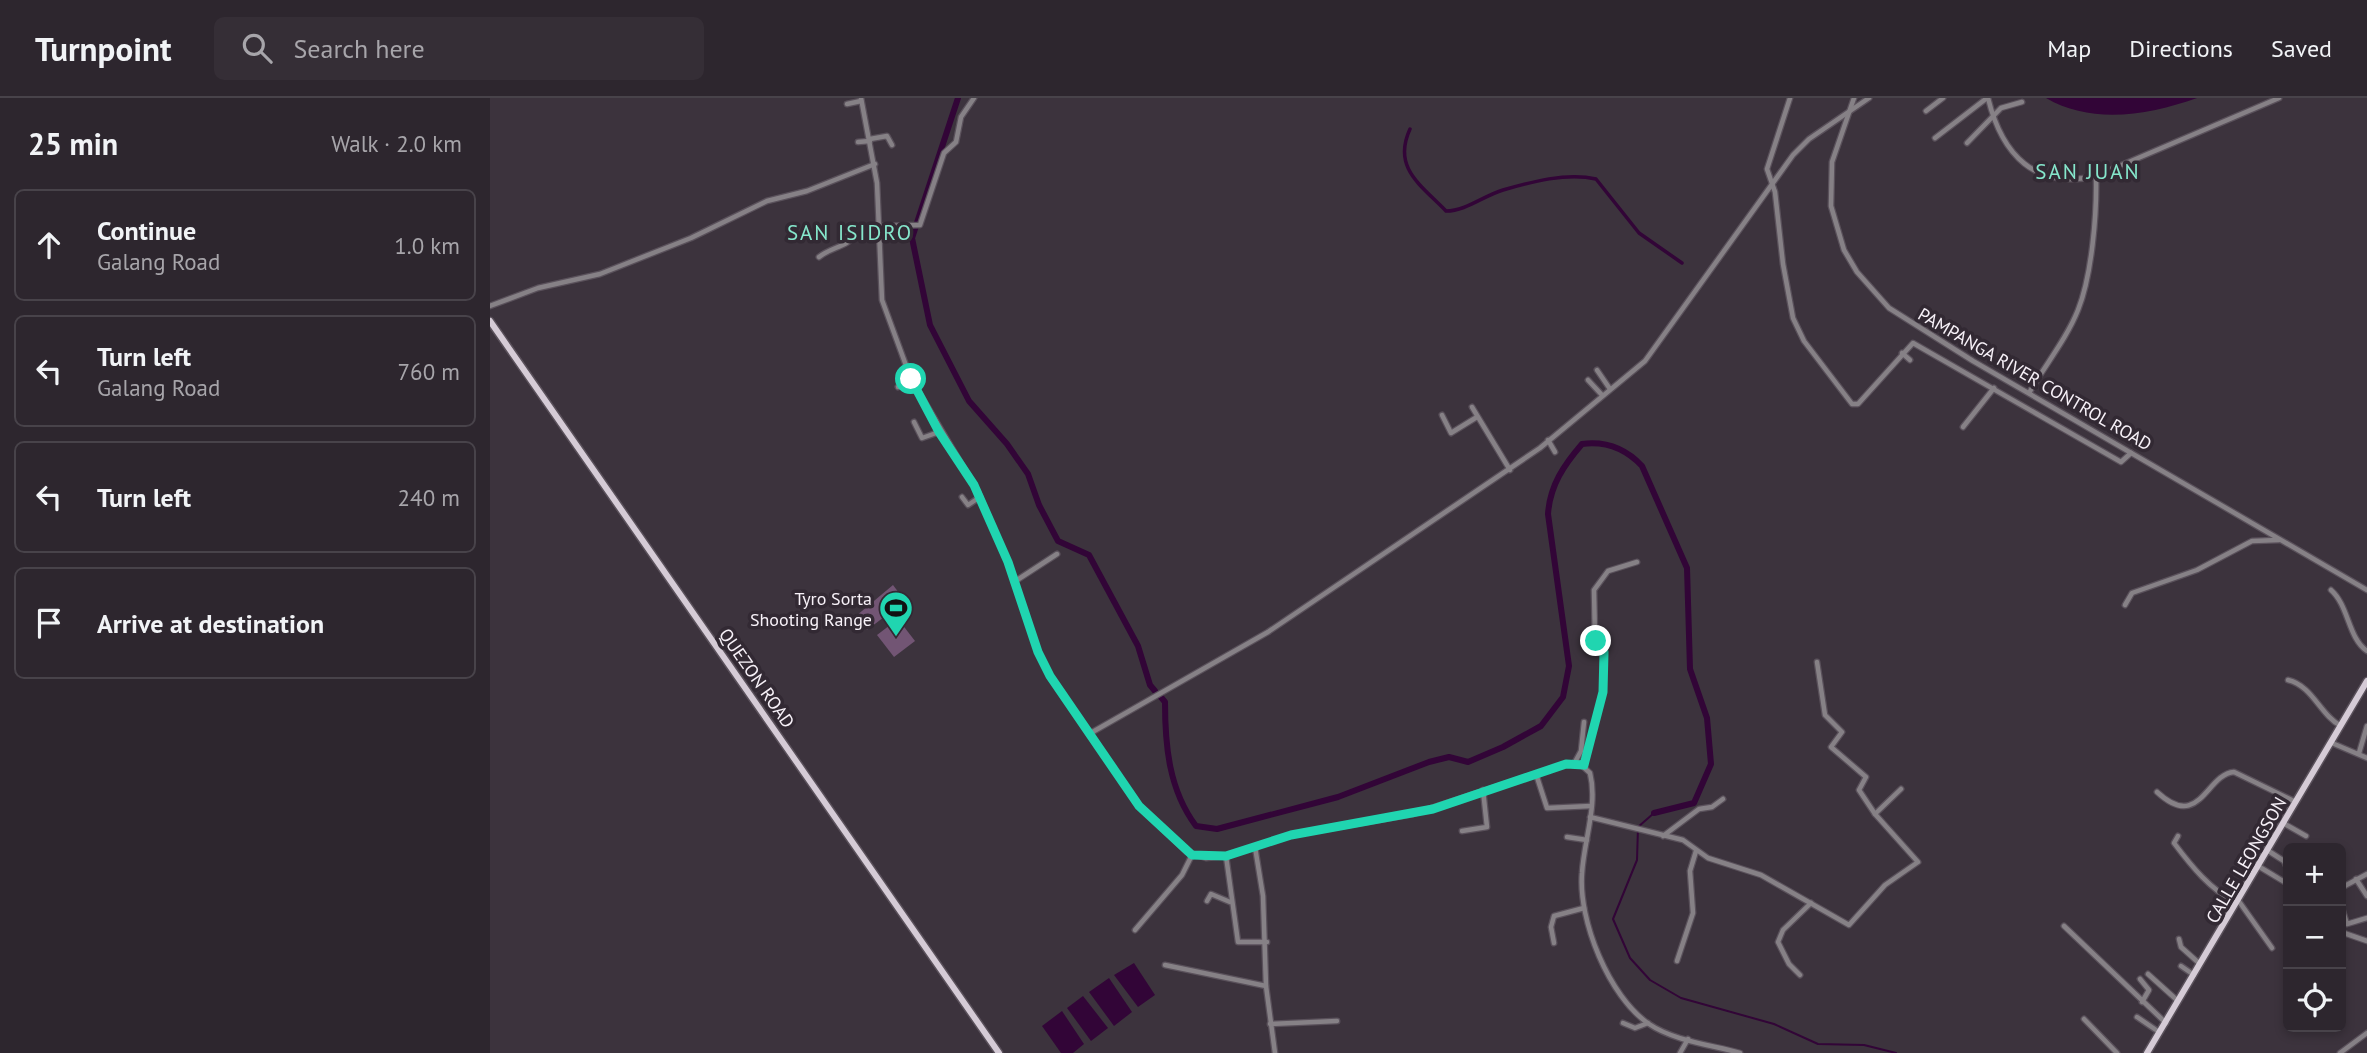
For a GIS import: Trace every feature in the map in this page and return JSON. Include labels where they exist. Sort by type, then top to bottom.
[{"type":"main road","name":"QUEZON ROAD","points":[[490,321],[999,1053]]},
{"type":"main road","name":"CALLE LEONGSON","points":[[2147,1053],[2367,681]]},
{"type":"street","points":[[880,226],[920,225],[944,153],[954,144],[961,117],[974,98]]},
{"type":"street","points":[[1790,98],[1767,169],[1772,182],[1787,288],[1795,324],[1804,341],[1854,405],[1913,343],[2121,462],[2132,453]]},
{"type":"street","name":"PAMPANGA RIVER CONTROL ROAD","points":[[1854,98],[1833,158],[1830,189],[1832,210],[1844,250],[1850,260],[1874,292],[1894,312],[2367,590]]},
{"type":"street","points":[[1089,734],[1268,632],[1510,470],[1645,361],[1772,182],[1806,141],[1869,98]]},
{"type":"street","points":[[1926,111],[1943,98]]},
{"type":"street","points":[[1936,138],[1984,99],[2005,144],[2022,163],[2034,171],[2058,178],[2096,176],[2280,98]]},
{"type":"street","points":[[846,104],[861,99],[875,163],[882,300],[911,379],[939,432],[980,497],[1038,652],[1089,734],[1139,806],[1192,855],[1226,856],[1291,835],[1433,809],[1483,790],[1575,762],[1584,765]]},
{"type":"street","points":[[2003,100],[2005,106]]},
{"type":"street","points":[[1966,143],[2005,106],[2022,102]]},
{"type":"street","points":[[858,142],[887,136],[892,145]]},
{"type":"street","points":[[490,306],[538,288],[613,270],[691,238],[767,201],[807,191],[875,163]]},
{"type":"street","points":[[2029,393],[2070,327],[2080,304],[2090,251],[2096,176]]},
{"type":"street","points":[[819,257],[830,249],[850,243],[856,234]]},
{"type":"street","points":[[845,237],[880,234]]},
{"type":"street","points":[[1902,353],[1910,360]]},
{"type":"street","points":[[1597,370],[1610,389]]},
{"type":"street","points":[[898,387],[911,379]]},
{"type":"street","points":[[1588,380],[1602,396]]},
{"type":"street","points":[[1963,427],[1994,388]]},
{"type":"street","points":[[1472,407],[1510,470]]},
{"type":"street","points":[[1442,415],[1451,433],[1477,417]]},
{"type":"street","points":[[914,422],[922,438],[939,432]]},
{"type":"street","points":[[1548,440],[1555,452]]},
{"type":"street","points":[[962,498],[968,505],[980,497]]},
{"type":"street","points":[[2125,605],[2132,593],[2197,570],[2252,541],[2280,540]]},
{"type":"street","points":[[1014,582],[1057,554]]},
{"type":"street","points":[[1637,562],[1608,571],[1594,590],[1595,639],[1604,652],[1603,692],[1584,765],[1591,779],[1590,817],[1582,872],[1584,908],[1604,964],[1628,1002],[1647,1023],[1688,1039],[1740,1053]]},
{"type":"street","points":[[2331,590],[2340,599],[2361,645],[2367,651]]},
{"type":"street","points":[[1590,817],[1683,840],[1696,851],[1717,862],[1761,875],[1849,925],[1885,886],[1917,864],[1917,859],[1875,814],[1859,790],[1866,777],[1831,747],[1842,732],[1825,715],[1817,662]]},
{"type":"street","points":[[2288,680],[2299,684],[2324,708],[2328,718],[2342,727]]},
{"type":"street","points":[[1575,762],[1581,751],[1584,722]]},
{"type":"street","points":[[2359,753],[2367,726]]},
{"type":"street","points":[[2332,743],[2367,758]]},
{"type":"street","points":[[2157,792],[2168,801],[2189,805],[2205,797],[2222,776],[2234,772],[2296,802]]},
{"type":"street","points":[[1536,774],[1547,808],[1591,806]]},
{"type":"street","points":[[1875,814],[1901,789]]},
{"type":"street","points":[[1462,831],[1487,827],[1483,790]]},
{"type":"street","points":[[1662,836],[1699,809],[1712,807],[1723,799]]},
{"type":"street","points":[[2283,823],[2306,836]]},
{"type":"street","points":[[2178,836],[2176,846],[2211,888],[2237,901],[2272,948]]},
{"type":"street","points":[[1567,837],[1587,840]]},
{"type":"street","points":[[1255,847],[1267,942],[1266,986],[1275,1053]]},
{"type":"street","points":[[2267,850],[2283,861]]},
{"type":"street","points":[[1677,961],[1693,913],[1690,871],[1696,851]]},
{"type":"street","points":[[1135,930],[1182,874],[1192,855]]},
{"type":"street","points":[[1226,856],[1238,942],[1267,942]]},
{"type":"street","points":[[2258,866],[2283,881]]},
{"type":"street","points":[[2346,885],[2367,874]]},
{"type":"street","points":[[2356,879],[2367,896]]},
{"type":"street","points":[[1207,901],[1211,894],[1231,902]]},
{"type":"street","points":[[1800,975],[1789,964],[1778,943],[1783,930],[1811,903]]},
{"type":"street","points":[[2341,906],[2348,925]]},
{"type":"street","points":[[1554,943],[1551,927],[1554,916],[1584,908]]},
{"type":"street","points":[[2346,928],[2367,918]]},
{"type":"street","points":[[2064,926],[2166,1024]]},
{"type":"street","points":[[2346,934],[2367,940]]},
{"type":"street","points":[[2179,939],[2181,947],[2201,964]]},
{"type":"street","points":[[1165,965],[1266,986]]},
{"type":"street","points":[[2181,966],[2194,976]]},
{"type":"street","points":[[2148,974],[2179,1001]]},
{"type":"street","points":[[2140,979],[2149,990],[2142,1002]]},
{"type":"street","points":[[2137,1017],[2160,1032]]},
{"type":"street","points":[[2084,1019],[2117,1053]]},
{"type":"street","points":[[1270,1024],[1337,1021]]},
{"type":"street","points":[[1623,1023],[1635,1028],[1647,1023]]},
{"type":"street","points":[[2340,1053],[2367,1033]]},
{"type":"street","points":[[1680,1053],[1688,1039]]},
{"type":"shaded area","points":[[2046,98],[2197,98],[2140,113],[2101,114],[2082,112]]},
{"type":"shaded area","points":[[893,585],[905,601],[867,630],[856,616]]},
{"type":"shaded area","name":"Tyro Sorta Shooting Range","points":[[898,619],[915,641],[894,657],[877,635]]},
{"type":"shaded area","points":[[1134,963],[1155,995],[1138,1007],[1114,975]]},
{"type":"shaded area","points":[[1109,978],[1132,1012],[1114,1026],[1089,992]]},
{"type":"shaded area","points":[[1083,996],[1108,1028],[1091,1041],[1067,1008]]},
{"type":"shaded area","points":[[1062,1011],[1084,1044],[1073,1053],[1061,1053],[1042,1026]]},
{"type":"waterway","points":[[958,98],[912,238],[930,325],[969,401],[1007,444],[1028,474],[1039,505],[1058,541],[1089,555],[1138,646],[1150,685],[1155,691]]},
{"type":"waterway","points":[[1410,129],[1405,143],[1407,165],[1419,184],[1446,211],[1461,209],[1503,190],[1537,181],[1561,177],[1596,179],[1639,233],[1682,263]]},
{"type":"waterway","points":[[1160,696],[1165,702],[1170,767],[1180,798],[1196,826],[1217,829],[1338,797],[1429,762],[1449,757],[1468,762],[1541,726],[1563,697],[1569,666],[1548,514],[1549,504],[1559,476],[1582,444],[1607,445],[1622,451],[1642,466],[1687,568],[1690,669],[1707,718],[1711,764],[1694,803],[1654,813]]},
{"type":"waterway","points":[[1654,813],[1638,827],[1637,860],[1613,919],[1630,958],[1650,980],[1681,998],[1774,1024],[1818,1044],[1864,1045],[1896,1053]]},
{"type":"place","name":"Tyro Sorta Shooting Range","points":[[896,638]]},
{"type":"district","name":"SAN JUAN","points":[[2088,171]]},
{"type":"district","name":"SAN ISIDRO","points":[[850,232]]},
{"type":"route","points":[[911,379],[923,405],[969,476],[984,506],[1008,562],[1038,652],[1050,676],[1139,806],[1156,825],[1192,855],[1206,858],[1226,856],[1291,835],[1413,814],[1566,764],[1575,762],[1584,765],[1603,692],[1604,652],[1596,641]]}]
